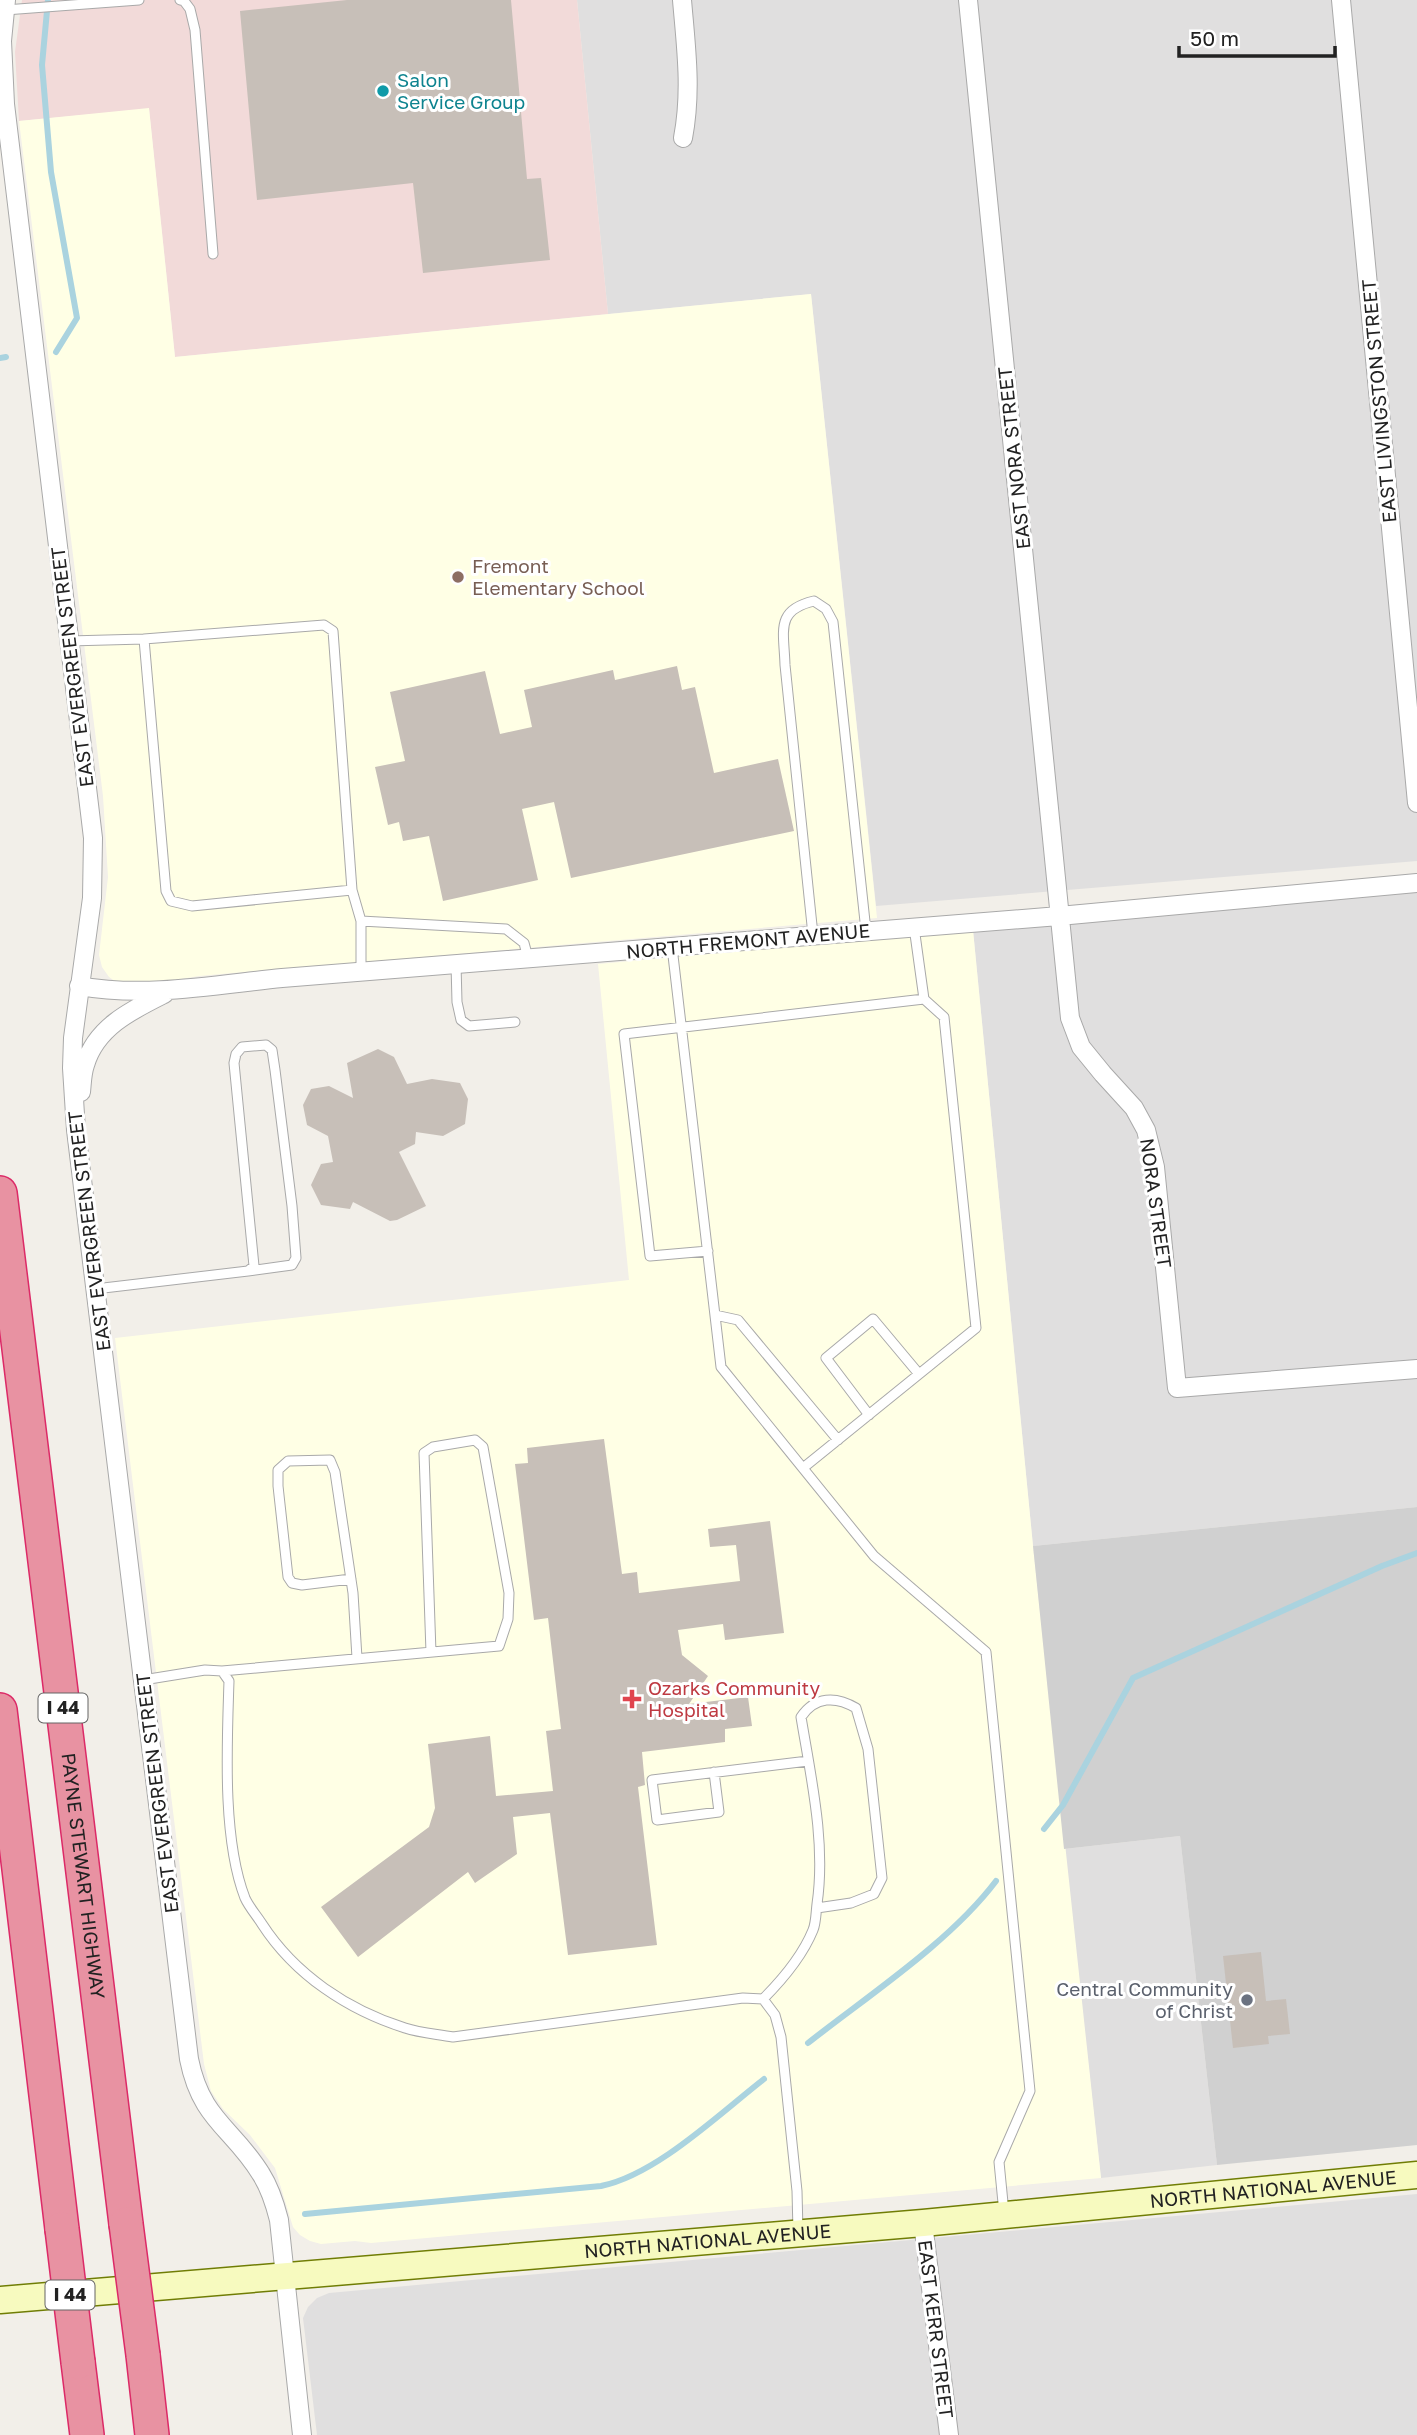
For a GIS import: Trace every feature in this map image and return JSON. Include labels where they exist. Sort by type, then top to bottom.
[{"type":"highway","name":"PAYNE STEWART HIGHWAY","points":[[0,1193],[152,2435]]},
{"type":"highway","name":"I 44","points":[[0,1710],[88,2435]]},
{"type":"main road","name":"NORTH NATIONAL AVENUE","points":[[0,2300],[923,2223],[1417,2175]]},
{"type":"street","points":[[682,0],[690,84],[682,138]]},
{"type":"street","name":"EAST NORA STREET","points":[[968,0],[1059,916]]},
{"type":"street","name":"EAST LIVINGSTON STREET","points":[[1341,0],[1417,803]]},
{"type":"street","name":"EAST EVERGREEN STREET","points":[[5,5],[2,76],[93,838],[92,898],[72,1058],[76,1130],[143,1680],[192,2074],[212,2116],[253,2161],[269,2189],[279,2220],[302,2435]]},
{"type":"street","name":"NORTH FREMONT AVENUE","points":[[79,986],[107,991],[169,992],[203,986],[361,972],[1059,916],[1417,883]]},
{"type":"street","name":"NORA STREET","points":[[1059,916],[1073,1028],[1082,1047],[1134,1108],[1146,1130],[1155,1167],[1177,1388],[1417,1369]]},
{"type":"street","points":[[76,1130],[85,1064],[98,1040],[115,1020],[169,992]]},
{"type":"street","name":"EAST KERR STREET","points":[[923,2223],[949,2435]]},
{"type":"lane","points":[[5,5],[37,9],[139,0]]},
{"type":"lane","points":[[180,0],[190,9],[195,30],[213,254]]},
{"type":"lane","points":[[813,935],[785,665],[784,631],[788,613],[798,605],[814,601],[826,609],[833,622],[866,931]]},
{"type":"lane","points":[[69,641],[144,639],[324,625],[333,631],[352,890],[361,921],[361,972]]},
{"type":"lane","points":[[144,639],[166,891],[172,901],[192,906],[352,890]]},
{"type":"lane","points":[[361,921],[506,929],[524,943],[528,958]]},
{"type":"lane","points":[[803,1468],[976,1328],[944,1017],[924,999],[914,927]]},
{"type":"lane","points":[[672,947],[721,1367],[874,1556],[986,1652],[1030,2091],[999,2162],[1004,2215]]},
{"type":"lane","points":[[456,964],[457,1002],[461,1020],[468,1026],[515,1022]]},
{"type":"lane","points":[[708,1251],[650,1256],[624,1034],[924,999]]},
{"type":"lane","points":[[96,1289],[248,1271],[292,1265],[296,1258],[292,1206],[272,1050],[266,1045],[242,1047],[236,1054],[234,1063],[254,1258],[254,1266],[248,1271]]},
{"type":"lane","points":[[715,1315],[738,1320],[838,1440]]},
{"type":"lane","points":[[869,1415],[826,1358],[873,1319],[919,1374]]},
{"type":"lane","points":[[143,1680],[205,1670],[222,1671],[499,1646],[508,1619],[509,1593],[483,1447],[475,1440],[433,1447],[424,1453],[431,1652]]},
{"type":"lane","points":[[351,1579],[302,1585],[292,1583],[288,1577],[278,1470],[288,1461],[317,1458],[330,1460],[335,1472],[351,1579],[358,1658]]},
{"type":"lane","points":[[222,1671],[229,1681],[227,1758],[232,1847],[245,1899],[275,1945],[324,1989],[362,2012],[408,2029],[453,2036],[743,1998],[763,1999],[788,1974],[814,1929],[817,1908],[821,1876],[801,1717],[808,1707],[828,1700],[842,1700],[856,1708],[868,1749],[882,1878],[874,1894],[851,1903],[817,1908]]},
{"type":"lane","points":[[715,1772],[719,1812],[657,1820],[652,1780],[715,1772],[808,1762]]},
{"type":"lane","points":[[763,1999],[775,2015],[780,2037],[797,2191],[798,2234]]},
{"type":"shaded area","points":[[22,0],[577,0],[608,314],[175,357],[149,109],[19,121],[15,52]]},
{"type":"shaded area","points":[[577,0],[1417,0],[1417,861],[876,906],[811,294],[608,314]]},
{"type":"shaded area","name":"Fremont Elementary School","points":[[149,108],[175,357],[811,294],[877,918],[199,976],[133,987],[119,984],[109,977],[102,967],[99,955],[108,877],[103,796],[19,121]]},
{"type":"shaded area","points":[[1417,892],[1417,1507],[1033,1546],[973,930]]},
{"type":"shaded area","points":[[973,930],[1033,1546],[1101,2178],[371,2243],[355,2241],[321,2244],[310,2241],[293,2227],[275,2168],[250,2135],[223,2109],[211,2091],[204,2064],[115,1338],[629,1280],[598,964]]},
{"type":"shaded area","points":[[1417,1507],[1417,2145],[1217,2165],[1180,1836],[1064,1849],[1033,1546]]},
{"type":"shaded area","points":[[1180,1836],[1217,2165],[1101,2178],[1064,1849]]},
{"type":"shaded area","points":[[1417,2194],[1417,2435],[317,2435],[303,2318],[308,2307],[317,2298],[329,2293]]},
{"type":"building","name":"Salon Service Group","points":[[347,0],[511,0],[527,179],[541,178],[550,260],[423,273],[413,183],[257,200],[240,11]]},
{"type":"building","points":[[677,666],[682,690],[695,687],[714,773],[778,759],[794,831],[571,878],[554,802],[522,809],[538,880],[443,901],[429,836],[403,841],[399,822],[388,825],[375,767],[405,761],[390,692],[485,671],[500,734],[532,727],[524,690],[613,670],[615,680]]},
{"type":"building","points":[[378,1049],[394,1057],[407,1084],[432,1079],[460,1083],[468,1099],[465,1124],[443,1136],[416,1132],[415,1144],[399,1152],[426,1206],[390,1221],[353,1202],[350,1209],[321,1205],[311,1185],[321,1164],[333,1162],[328,1136],[307,1125],[303,1105],[311,1089],[329,1086],[353,1098],[347,1063]]},
{"type":"building","name":"Ozarks Community Hospital","points":[[604,1439],[622,1574],[637,1572],[639,1593],[740,1581],[736,1545],[710,1547],[708,1529],[770,1521],[784,1633],[725,1640],[723,1624],[678,1630],[682,1655],[708,1676],[689,1704],[748,1697],[752,1726],[725,1729],[725,1742],[642,1752],[645,1785],[638,1787],[657,1945],[568,1955],[550,1813],[513,1817],[517,1854],[475,1883],[468,1872],[358,1957],[321,1907],[429,1827],[435,1808],[428,1744],[490,1736],[496,1796],[553,1791],[546,1731],[561,1729],[548,1618],[534,1620],[515,1464],[528,1463],[527,1448]]},
{"type":"building","name":"Central Community of Christ","points":[[1261,1952],[1266,2001],[1286,1999],[1290,2034],[1268,2036],[1269,2044],[1233,2048],[1223,1956]]},
{"type":"waterway","points":[[48,0],[42,65],[51,172],[77,318],[56,352]]},
{"type":"waterway","points":[[0,358],[6,357]]},
{"type":"waterway","points":[[1044,1829],[1063,1805],[1133,1678],[1382,1566],[1417,1553]]},
{"type":"waterway","points":[[808,2043],[932,1946],[977,1904],[996,1881]]},
{"type":"waterway","points":[[305,2214],[601,2186],[622,2180],[665,2157],[764,2079]]},
{"type":"place","name":"Salon Service Group","points":[[383,91]]},
{"type":"place","name":"Fremont Elementary School","points":[[458,577]]},
{"type":"place","name":"Ozarks Community Hospital","points":[[632,1699]]},
{"type":"place","name":"Central Community of Christ","points":[[1247,2000]]}]
